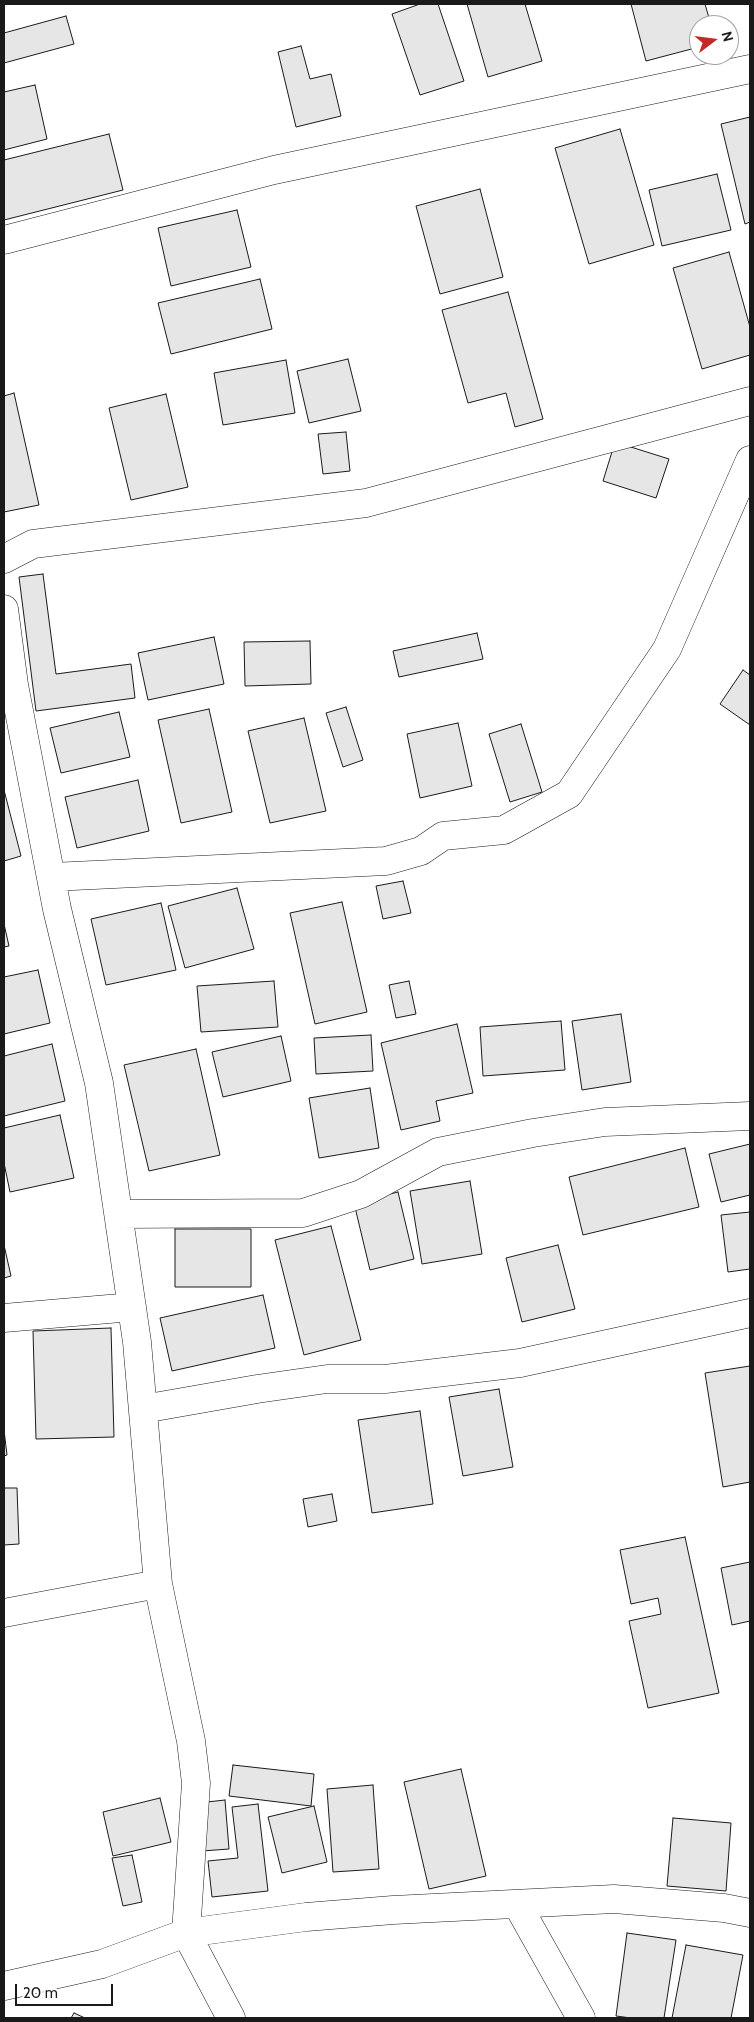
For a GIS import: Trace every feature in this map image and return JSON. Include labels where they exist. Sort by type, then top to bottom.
[{"type":"street","points":[[4,240],[274,170],[750,69]]},
{"type":"street","points":[[4,559],[33,544],[366,503],[750,401]]},
{"type":"street","points":[[52,877],[386,861],[421,852],[443,836],[504,830],[569,794],[667,648],[750,460]]},
{"type":"street","points":[[4,609],[14,685],[57,909],[99,1083],[132,1306],[158,1584],[191,1741],[196,1784],[186,1933],[231,2018]]},
{"type":"street","points":[[119,1214],[303,1213],[361,1194],[438,1152],[605,1122],[750,1116]]},
{"type":"street","points":[[4,1318],[132,1306]]},
{"type":"street","points":[[143,1409],[327,1379],[385,1379],[520,1363],[750,1313]]},
{"type":"street","points":[[4,1613],[158,1584]]},
{"type":"street","points":[[4,1986],[102,1964],[186,1933],[306,1917],[614,1899],[724,1908],[750,1913]]},
{"type":"street","points":[[516,1904],[581,2018]]},
{"type":"building","points":[[420,4],[438,4],[464,81],[420,95],[392,14]]},
{"type":"building","points":[[467,4],[525,4],[542,61],[488,77]]},
{"type":"building","points":[[631,4],[705,4],[708,15],[689,15],[689,50],[646,61]]},
{"type":"building","points":[[66,16],[74,44],[4,63],[4,33]]},
{"type":"building","points":[[301,46],[310,79],[331,74],[341,116],[296,127],[278,52]]},
{"type":"building","points":[[35,85],[47,139],[4,150],[4,92]]},
{"type":"building","points":[[750,117],[750,222],[745,224],[721,124]]},
{"type":"building","points":[[620,129],[654,245],[589,264],[555,148]]},
{"type":"building","points":[[109,134],[123,190],[4,220],[4,160]]},
{"type":"building","points":[[717,174],[731,230],[662,246],[649,190]]},
{"type":"building","points":[[480,189],[503,277],[440,294],[416,206]]},
{"type":"building","points":[[237,210],[251,267],[171,286],[158,228]]},
{"type":"building","points":[[729,252],[750,327],[750,355],[702,369],[673,268]]},
{"type":"building","points":[[260,279],[272,329],[171,354],[158,303]]},
{"type":"building","points":[[508,292],[543,419],[515,427],[506,393],[468,403],[442,310]]},
{"type":"building","points":[[348,359],[361,411],[309,423],[297,371]]},
{"type":"building","points":[[286,360],[295,413],[223,425],[214,373]]},
{"type":"building","points":[[14,393],[39,505],[4,512],[4,396]]},
{"type":"building","points":[[166,394],[188,487],[131,500],[109,408]]},
{"type":"building","points":[[346,432],[350,471],[323,474],[318,434]]},
{"type":"building","points":[[615,442],[669,459],[656,498],[603,481]]},
{"type":"building","points":[[43,574],[56,674],[131,664],[135,698],[36,711],[19,577]]},
{"type":"building","points":[[477,633],[483,659],[399,677],[393,651]]},
{"type":"building","points":[[214,637],[224,684],[148,700],[138,653]]},
{"type":"building","points":[[310,641],[311,684],[245,686],[244,642]]},
{"type":"building","points":[[743,670],[750,675],[750,725],[720,704]]},
{"type":"building","points":[[346,707],[363,760],[343,767],[326,713]]},
{"type":"building","points":[[209,709],[232,812],[181,823],[158,720]]},
{"type":"building","points":[[119,712],[130,757],[61,773],[50,728]]},
{"type":"building","points":[[304,718],[326,811],[270,823],[248,731]]},
{"type":"building","points":[[458,723],[472,786],[420,798],[407,734]]},
{"type":"building","points":[[521,724],[542,792],[510,802],[489,734]]},
{"type":"building","points":[[138,780],[149,831],[77,848],[65,797]]},
{"type":"building","points":[[4,790],[21,856],[4,861]]},
{"type":"building","points":[[403,881],[411,913],[383,919],[376,886]]},
{"type":"building","points":[[237,888],[254,949],[185,968],[168,906]]},
{"type":"building","points":[[342,902],[367,1012],[315,1024],[290,913]]},
{"type":"building","points":[[161,903],[176,970],[106,985],[91,919]]},
{"type":"building","points":[[4,924],[9,946],[4,947]]},
{"type":"building","points":[[38,970],[50,1023],[4,1034],[4,977]]},
{"type":"building","points":[[274,981],[278,1027],[201,1032],[197,986]]},
{"type":"building","points":[[409,981],[416,1014],[396,1018],[389,985]]},
{"type":"building","points":[[621,1014],[631,1082],[582,1090],[572,1021]]},
{"type":"building","points":[[561,1021],[565,1070],[483,1076],[480,1027]]},
{"type":"building","points":[[457,1024],[473,1093],[436,1101],[440,1121],[401,1130],[381,1043]]},
{"type":"building","points":[[371,1035],[373,1071],[316,1074],[314,1038]]},
{"type":"building","points":[[281,1036],[291,1081],[223,1097],[212,1052]]},
{"type":"building","points":[[52,1044],[65,1101],[4,1116],[4,1056]]},
{"type":"building","points":[[196,1049],[220,1155],[149,1171],[124,1065]]},
{"type":"building","points":[[370,1088],[379,1148],[319,1158],[309,1098]]},
{"type":"building","points":[[60,1115],[74,1178],[10,1192],[4,1163],[4,1128]]},
{"type":"building","points":[[750,1144],[750,1195],[721,1202],[709,1154]]},
{"type":"building","points":[[685,1148],[699,1207],[583,1235],[569,1177]]},
{"type":"building","points":[[470,1181],[482,1254],[422,1264],[410,1191]]},
{"type":"building","points":[[398,1192],[414,1259],[370,1270],[354,1203]]},
{"type":"building","points":[[750,1212],[750,1269],[728,1272],[721,1215]]},
{"type":"building","points":[[331,1226],[361,1340],[304,1355],[275,1240]]},
{"type":"building","points":[[175,1229],[251,1229],[251,1287],[175,1287]]},
{"type":"building","points":[[4,1245],[11,1276],[4,1278]]},
{"type":"building","points":[[558,1245],[575,1309],[522,1322],[506,1258]]},
{"type":"building","points":[[263,1295],[275,1348],[172,1371],[160,1318]]},
{"type":"building","points":[[111,1328],[114,1437],[36,1439],[33,1331]]},
{"type":"building","points":[[750,1366],[750,1482],[723,1487],[705,1373]]},
{"type":"building","points":[[499,1389],[513,1467],[463,1476],[449,1397]]},
{"type":"building","points":[[420,1411],[433,1504],[372,1513],[358,1420]]},
{"type":"building","points":[[4,1430],[7,1455],[4,1456]]},
{"type":"building","points":[[4,1488],[17,1488],[19,1544],[4,1545]]},
{"type":"building","points":[[332,1494],[337,1521],[308,1527],[303,1499]]},
{"type":"building","points":[[685,1537],[719,1693],[648,1708],[629,1621],[661,1614],[658,1598],[631,1604],[620,1550]]},
{"type":"building","points":[[750,1562],[750,1621],[732,1625],[721,1568]]},
{"type":"building","points":[[233,1765],[314,1774],[311,1806],[229,1796]]},
{"type":"building","points":[[461,1769],[486,1876],[429,1889],[404,1782]]},
{"type":"building","points":[[373,1785],[379,1869],[333,1872],[327,1789]]},
{"type":"building","points":[[160,1798],[171,1842],[113,1856],[103,1812]]},
{"type":"building","points":[[225,1800],[229,1849],[202,1851],[198,1803]]},
{"type":"building","points":[[258,1804],[268,1891],[212,1897],[208,1861],[238,1858],[232,1807]]},
{"type":"building","points":[[314,1806],[327,1862],[282,1873],[268,1817]]},
{"type":"building","points":[[673,1818],[731,1823],[726,1891],[667,1886]]},
{"type":"building","points":[[132,1855],[142,1902],[123,1906],[112,1858]]},
{"type":"building","points":[[627,1933],[676,1940],[664,2018],[616,2016]]},
{"type":"building","points":[[686,1945],[743,1955],[731,2018],[672,2018]]},
{"type":"building","points":[[74,2013],[85,2018],[71,2018]]}]
